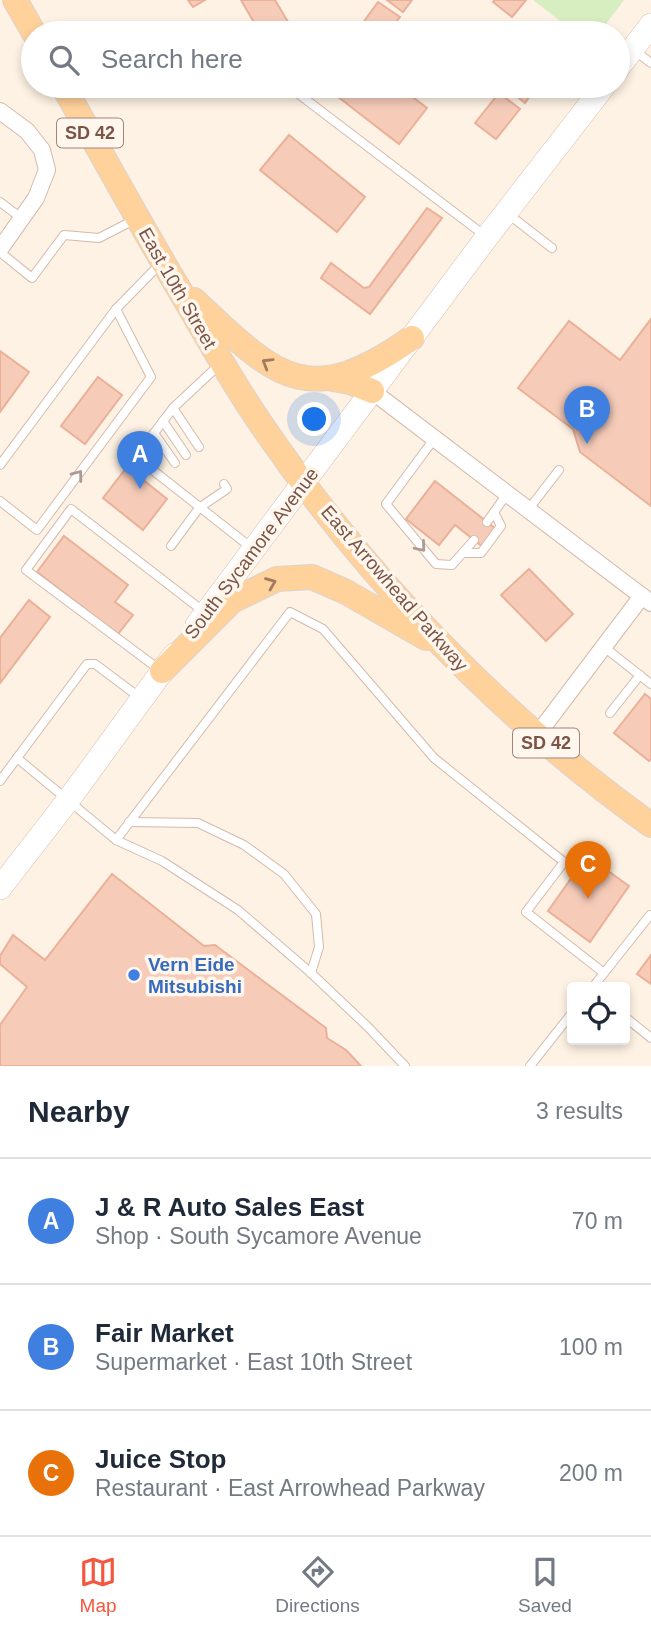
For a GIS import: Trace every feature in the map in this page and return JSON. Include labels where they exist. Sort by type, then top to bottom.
[{"type":"main road","points":[[15,0],[27,21]]},
{"type":"main road","points":[[630,53],[651,25]]},
{"type":"main road","name":"East 10th Street","points":[[71,98],[222,363],[261,425],[304,482]]},
{"type":"main road","name":"South Sycamore Avenue","points":[[0,888],[69,800],[162,671],[487,237],[595,98]]},
{"type":"main road","points":[[175,282],[239,342],[272,367],[303,378],[350,382],[372,391]]},
{"type":"main road","points":[[332,379],[355,372],[384,358],[412,338]]},
{"type":"main road","name":"East Arrowhead Parkway","points":[[304,482],[354,546],[449,651],[537,736],[651,825]]},
{"type":"main road","points":[[162,671],[232,601],[277,579],[312,577],[346,592],[449,651]]},
{"type":"street","points":[[0,111],[27,131],[42,150],[47,170],[36,198],[0,250]]},
{"type":"street","points":[[372,391],[647,599],[604,647],[537,736]]},
{"type":"lane","points":[[632,50],[651,64]]},
{"type":"lane","points":[[304,98],[487,237]]},
{"type":"lane","points":[[0,202],[22,218]]},
{"type":"lane","points":[[506,212],[552,248]]},
{"type":"lane","points":[[0,250],[32,278],[64,235],[99,238],[139,218]]},
{"type":"lane","points":[[0,465],[116,309],[163,261]]},
{"type":"lane","points":[[0,501],[37,530],[151,377],[116,309]]},
{"type":"lane","points":[[222,363],[173,408],[135,457],[181,488],[253,550]]},
{"type":"lane","points":[[173,408],[199,447]]},
{"type":"lane","points":[[163,421],[187,455]]},
{"type":"lane","points":[[154,433],[175,463]]},
{"type":"lane","points":[[434,439],[386,504],[436,565],[452,565],[474,540]]},
{"type":"lane","points":[[528,510],[559,470]]},
{"type":"lane","points":[[171,546],[201,505],[227,489],[224,484]]},
{"type":"lane","points":[[487,522],[507,494]]},
{"type":"lane","points":[[162,671],[26,570],[71,509],[206,613]]},
{"type":"lane","points":[[463,553],[481,553],[502,526],[494,512]]},
{"type":"lane","points":[[116,840],[289,612],[323,629],[434,758],[564,862],[526,912],[604,973]]},
{"type":"lane","points":[[604,647],[651,684]]},
{"type":"lane","points":[[0,781],[87,664],[95,664],[142,699]]},
{"type":"lane","points":[[610,713],[640,676]]},
{"type":"lane","points":[[17,758],[116,840],[162,861],[238,910],[311,973],[405,1066]]},
{"type":"lane","points":[[129,822],[198,823],[244,845],[284,874],[316,914],[319,947],[311,973]]},
{"type":"lane","points":[[597,982],[651,914]]},
{"type":"lane","points":[[530,1066],[567,1019]]},
{"type":"lane","points":[[630,1021],[651,1038]]},
{"type":"green space","points":[[533,0],[624,0],[608,21],[560,21]]},
{"type":"building","points":[[188,0],[205,0],[193,7]]},
{"type":"building","points":[[241,0],[275,0],[287,21],[253,21]]},
{"type":"building","points":[[387,0],[412,0],[403,12]]},
{"type":"building","points":[[526,0],[512,17],[493,2]]},
{"type":"building","points":[[378,2],[400,17],[397,21],[364,21]]},
{"type":"building","points":[[340,98],[414,98],[427,108],[399,144]]},
{"type":"building","points":[[495,98],[506,98],[520,109],[496,139],[475,123]]},
{"type":"building","points":[[289,135],[365,197],[337,232],[260,170]]},
{"type":"building","points":[[427,208],[442,218],[370,314],[321,278],[331,263],[364,288],[369,287]]},
{"type":"building","points":[[651,319],[651,506],[580,452],[573,429],[518,388],[569,321],[620,360]]},
{"type":"building","points":[[0,351],[29,372],[0,412]]},
{"type":"building","points":[[98,377],[122,395],[85,444],[61,426]]},
{"type":"building","points":[[127,467],[167,499],[143,530],[103,498]]},
{"type":"building","points":[[435,481],[496,529],[483,547],[455,525],[439,545],[406,519]]},
{"type":"building","points":[[64,536],[128,585],[115,602],[133,615],[118,634],[37,572]]},
{"type":"building","points":[[529,569],[573,614],[546,641],[501,595]]},
{"type":"building","points":[[29,600],[50,617],[0,683],[0,638]]},
{"type":"building","points":[[645,694],[651,699],[649,761],[614,733]]},
{"type":"building","points":[[587,856],[629,886],[590,942],[548,911]]},
{"type":"building","name":"Vern Eide Mitsubishi","points":[[112,874],[204,946],[215,945],[326,1028],[327,1038],[346,1050],[361,1066],[0,1066],[0,1025],[27,987],[0,964],[0,956],[13,935],[45,960]]},
{"type":"building","points":[[651,955],[651,984],[637,974]]},
{"type":"place","name":"Fair Market","points":[[587,444]]},
{"type":"place","name":"J & R Auto Sales East","points":[[140,489]]},
{"type":"place","name":"Juice Stop","points":[[588,899]]},
{"type":"place","name":"Vern Eide Mitsubishi","points":[[134,975]]}]
